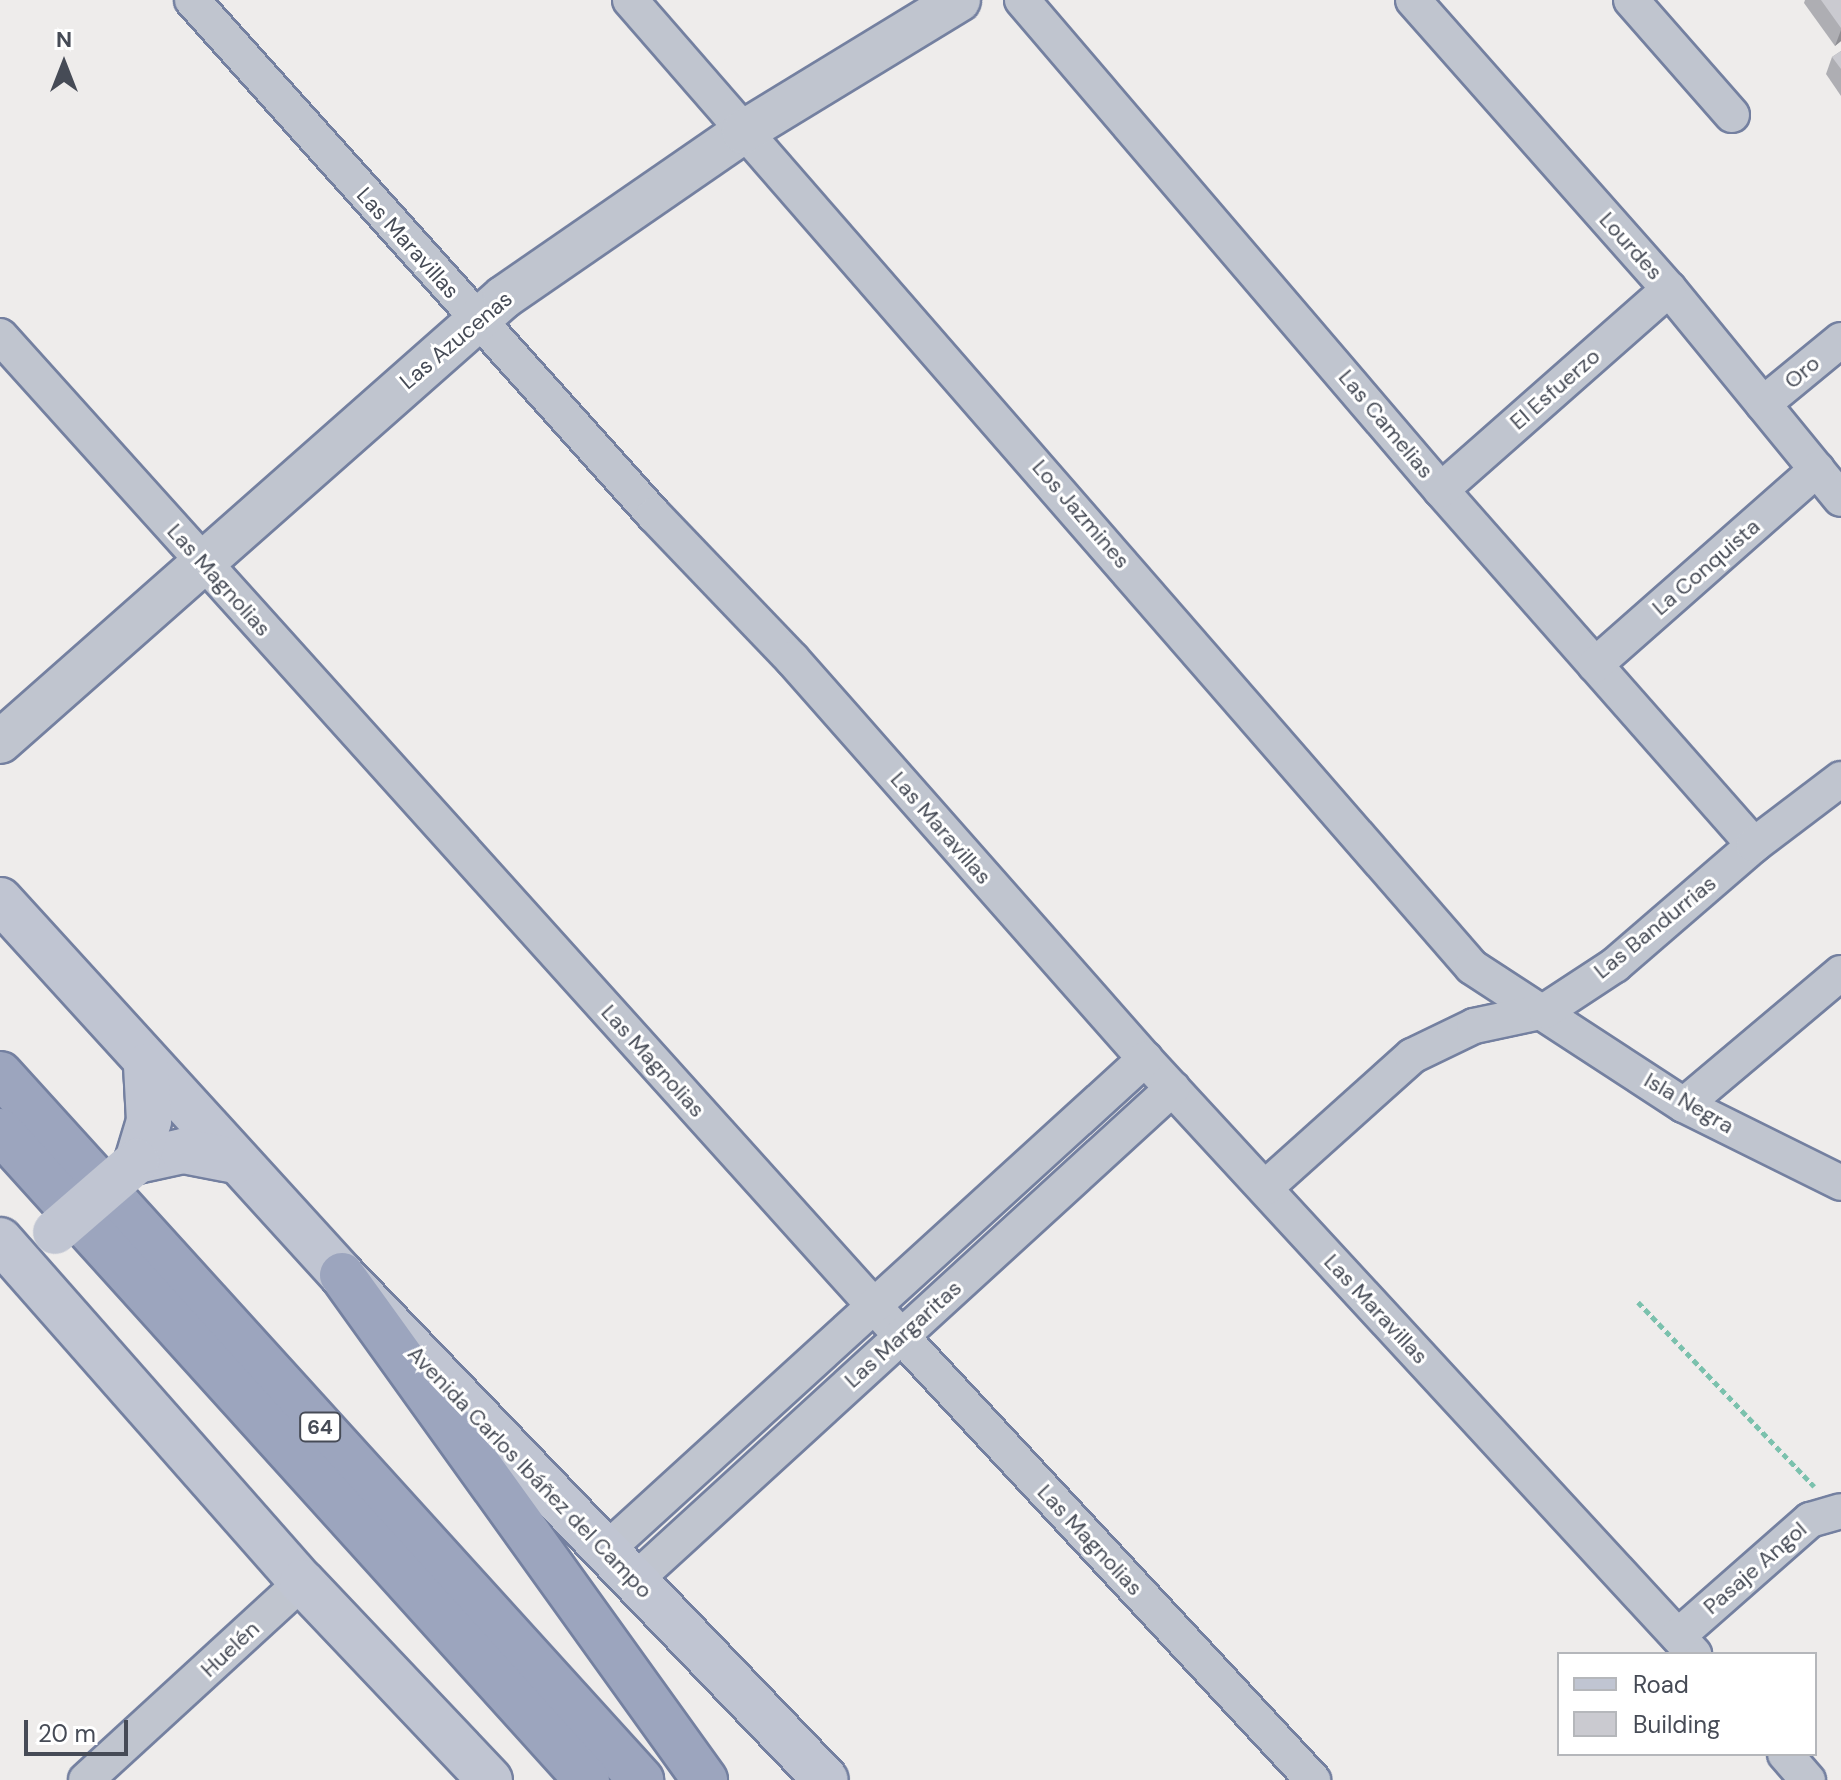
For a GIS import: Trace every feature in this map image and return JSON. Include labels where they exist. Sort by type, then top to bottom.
[{"type":"highway","name":"64","points":[[0,1074],[641,1780]]},
{"type":"highway","name":"64","points":[[0,1131],[587,1780]]},
{"type":"highway","points":[[342,1275],[705,1780]]},
{"type":"main road","name":"Avenida Carlos Ibáñez del Campo","points":[[0,900],[146,1066],[342,1275],[826,1780]]},
{"type":"main road","points":[[137,1161],[149,1121],[146,1066]]},
{"type":"main road","points":[[52,1294],[48,1262],[55,1232],[137,1161],[183,1151],[236,1161]]},
{"type":"main road","points":[[0,1231],[55,1232]]},
{"type":"main road","points":[[0,1240],[52,1294],[302,1582],[490,1780]]},
{"type":"street","name":"Las Maravillas","points":[[192,0],[477,320],[792,659],[1145,1059],[1686,1645]]},
{"type":"street","name":"Los Jazmines","points":[[630,0],[1202,651],[1472,967],[1545,1011]]},
{"type":"street","name":"Las Azucenas","points":[[0,742],[477,320],[743,132],[959,0]]},
{"type":"street","name":"Las Camelias","points":[[1022,0],[1441,490],[1754,845]]},
{"type":"street","name":"Lourdes","points":[[1413,0],[1669,289],[1841,499]]},
{"type":"street","points":[[1631,0],[1732,115]]},
{"type":"street","name":"El Esfuerzo","points":[[1441,490],[1669,289]]},
{"type":"street","name":"Las Magnolias","points":[[0,336],[901,1336],[1313,1780]]},
{"type":"street","name":"Oro","points":[[1763,404],[1841,340]]},
{"type":"street","name":"La Conquista","points":[[1595,665],[1817,469]]},
{"type":"street","name":"Las Bandurrias","points":[[1265,1188],[1412,1056],[1474,1026],[1545,1011],[1615,965],[1754,845],[1841,779]]},
{"type":"street","points":[[1684,1105],[1841,973]]},
{"type":"street","name":"Isla Negra","points":[[1545,1011],[1684,1105],[1841,1183]]},
{"type":"street","name":"Las Margaritas","points":[[619,1566],[875,1307],[1145,1059]]},
{"type":"street","name":"Las Margaritas","points":[[619,1566],[901,1336],[1173,1088]]},
{"type":"street","name":"Pasaje Angol","points":[[1686,1645],[1810,1520],[1839,1510]]},
{"type":"street","name":"Huelén","points":[[86,1780],[302,1582]]},
{"type":"street","points":[[1787,1756],[1808,1780]]},
{"type":"path","points":[[1638,1302],[1839,1510]]},
{"type":"building","points":[[1821,0],[1841,0],[1841,28]]},
{"type":"building","points":[[1841,51],[1841,69],[1832,57]]}]
